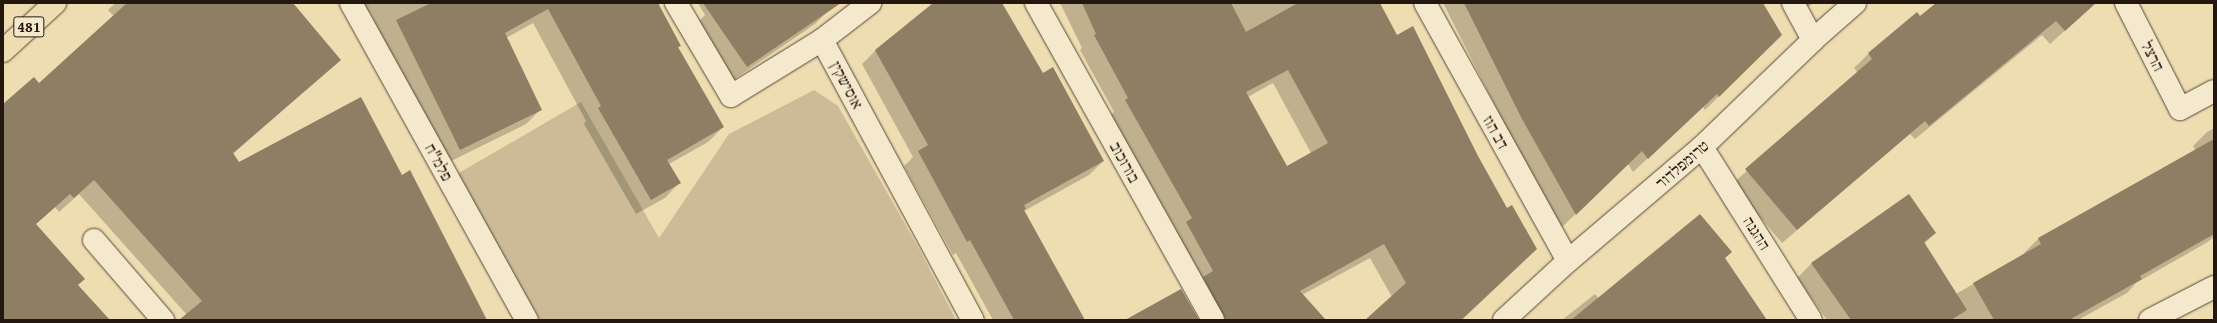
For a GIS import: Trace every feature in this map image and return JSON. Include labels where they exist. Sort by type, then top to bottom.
[{"type":"main road","name":"481","points":[[3,51],[55,3]]},
{"type":"street","name":"פלמ\"ח","points":[[351,3],[527,320]]},
{"type":"street","points":[[676,3],[731,96],[822,40],[870,3]]},
{"type":"street","name":"בורוכוב","points":[[1036,3],[1213,320]]},
{"type":"street","name":"דב הוז","points":[[1425,3],[1568,261]]},
{"type":"street","points":[[1792,3],[1813,40]]},
{"type":"street","name":"טרומפלדור","points":[[1504,320],[1568,261],[1702,147],[1813,40],[1855,3]]},
{"type":"street","name":"הרצל","points":[[2126,3],[2180,109],[2214,91]]},
{"type":"street","name":"אוסישקין","points":[[822,40],[973,320]]},
{"type":"street","name":"ההגנה","points":[[1702,147],[1811,320]]},
{"type":"street","points":[[94,240],[163,320]]},
{"type":"street","points":[[2150,320],[2214,287]]},
{"type":"shaded area","points":[[814,90],[838,106],[918,247],[956,320],[540,320],[457,174],[581,102],[659,238],[729,134]]},
{"type":"building","points":[[127,3],[293,3],[341,60],[233,153],[239,162],[361,97],[402,175],[410,170],[487,320],[179,320],[202,301],[94,180],[74,198],[70,194],[36,224],[85,279],[78,285],[110,320],[3,320],[3,104],[34,77],[39,83]]},
{"type":"building","points":[[431,3],[658,3],[681,46],[678,47],[724,127],[667,160],[681,183],[651,200],[598,108],[601,106],[548,9],[505,33],[542,110],[460,150],[396,20]]},
{"type":"building","points":[[703,3],[841,3],[747,67]]},
{"type":"building","points":[[933,3],[1002,3],[1043,73],[1053,67],[1104,161],[1024,205],[1026,209],[1024,210],[1085,320],[1014,320],[970,240],[967,242],[918,151],[928,145],[875,50]]},
{"type":"building","points":[[1082,3],[1231,3],[1246,32],[1298,3],[1380,3],[1397,35],[1413,26],[1478,156],[1507,208],[1512,205],[1537,249],[1461,320],[1365,320],[1406,283],[1384,244],[1300,291],[1326,320],[1225,320],[1203,277],[1213,271],[1186,222],[1192,218],[1125,100],[1128,98],[1094,35],[1096,34]],"holes":[[[1288,70],[1328,143],[1287,166],[1246,92]]]},
{"type":"building","points":[[1464,3],[1763,3],[1782,35],[1719,97],[1717,94],[1648,159],[1642,151],[1576,215],[1522,119]]},
{"type":"building","points":[[1936,3],[2096,3],[2065,31],[2056,21],[1929,126],[1925,121],[1797,230],[1745,169],[1872,59],[1868,53],[1917,12],[1920,16]]},
{"type":"building","points":[[2214,139],[2214,234],[2140,276],[2142,279],[2069,320],[1994,320],[1973,283],[2041,244],[2038,238]]},
{"type":"building","points":[[1909,194],[1936,233],[1924,242],[1967,310],[1951,320],[1851,320],[1811,263]]},
{"type":"building","points":[[1700,214],[1732,252],[1725,258],[1767,320],[1571,320]]},
{"type":"building","points":[[1181,289],[1199,320],[1125,320]]}]
